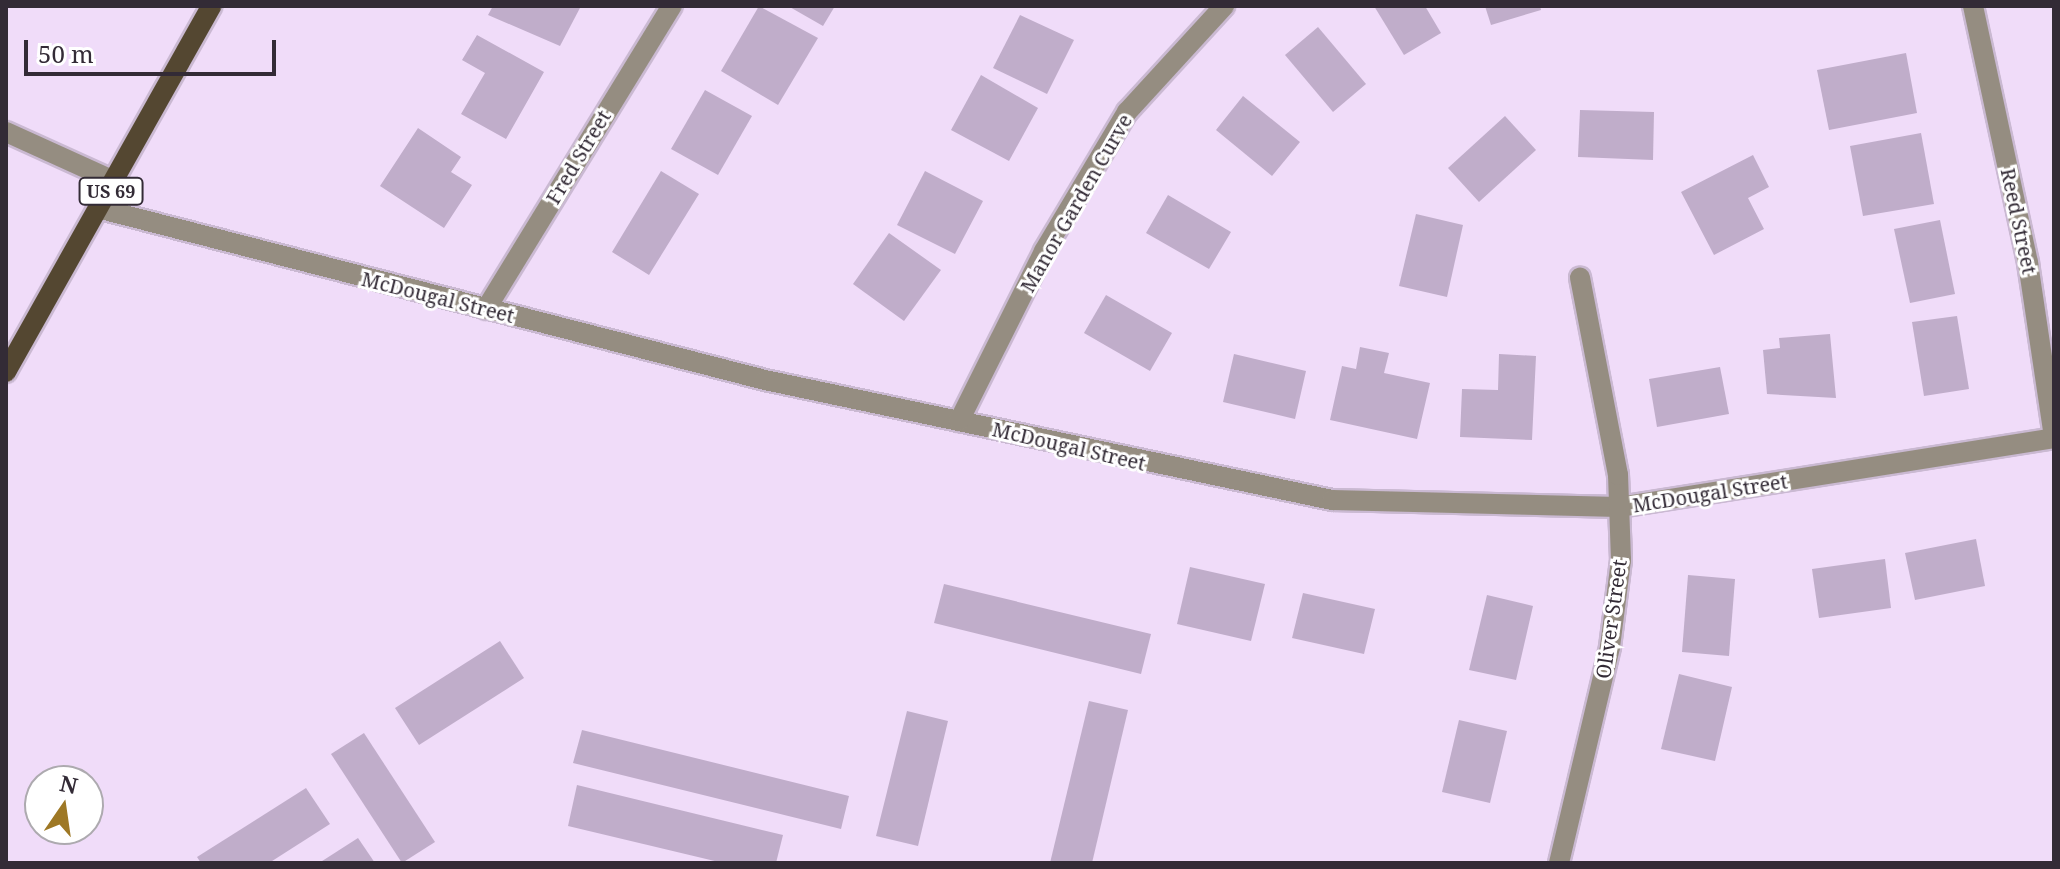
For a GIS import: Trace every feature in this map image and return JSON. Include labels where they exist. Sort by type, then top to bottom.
[{"type":"main road","name":"US 69","points":[[6,372],[101,209],[211,6]]},
{"type":"street","name":"Fred Street","points":[[486,309],[672,6]]},
{"type":"street","name":"Manor Garden Curve","points":[[959,421],[1044,251],[1127,112],[1224,6]]},
{"type":"street","name":"Reed Street","points":[[1973,6],[2028,263],[2054,438]]},
{"type":"street","points":[[6,132],[116,182]]},
{"type":"street","name":"McDougal Street","points":[[101,209],[486,309],[959,421],[1332,500],[1619,507],[2054,438]]},
{"type":"street","name":"Oliver Street","points":[[1559,863],[1610,647],[1619,507],[1580,278]]},
{"type":"building","points":[[493,6],[581,6],[560,46],[488,15]]},
{"type":"building","points":[[759,6],[818,38],[778,105],[721,71]]},
{"type":"building","points":[[788,6],[835,6],[823,26]]},
{"type":"building","points":[[1374,6],[1425,6],[1441,33],[1404,55]]},
{"type":"building","points":[[1485,6],[1540,6],[1541,10],[1491,25]]},
{"type":"building","points":[[1020,15],[1074,40],[1047,94],[993,68]]},
{"type":"building","points":[[1318,27],[1366,84],[1333,112],[1285,55]]},
{"type":"building","points":[[477,35],[544,72],[506,139],[461,114],[485,73],[462,60]]},
{"type":"building","points":[[1906,53],[1917,113],[1829,130],[1817,70]]},
{"type":"building","points":[[981,75],[1038,108],[1009,161],[951,130]]},
{"type":"building","points":[[705,90],[752,116],[718,175],[671,149]]},
{"type":"building","points":[[1243,96],[1300,142],[1272,176],[1216,130]]},
{"type":"building","points":[[1580,110],[1654,112],[1653,160],[1578,157]]},
{"type":"building","points":[[1505,116],[1536,150],[1479,202],[1448,168]]},
{"type":"building","points":[[418,128],[461,157],[451,172],[472,185],[444,228],[380,186]]},
{"type":"building","points":[[1921,133],[1934,204],[1863,216],[1850,146]]},
{"type":"building","points":[[1753,155],[1769,187],[1748,198],[1764,229],[1714,255],[1681,192]]},
{"type":"building","points":[[661,171],[699,194],[649,275],[612,252]]},
{"type":"building","points":[[925,171],[983,201],[955,254],[897,225]]},
{"type":"building","points":[[1168,195],[1231,232],[1209,269],[1146,233]]},
{"type":"building","points":[[1416,214],[1463,225],[1447,297],[1399,286]]},
{"type":"building","points":[[1940,220],[1955,294],[1910,303],[1894,229]]},
{"type":"building","points":[[889,233],[941,270],[904,321],[853,284]]},
{"type":"building","points":[[1106,295],[1172,333],[1150,371],[1084,333]]},
{"type":"building","points":[[1957,316],[1969,389],[1924,396],[1912,322]]},
{"type":"building","points":[[1830,334],[1836,398],[1767,394],[1763,350],[1780,348],[1779,338]]},
{"type":"building","points":[[1360,347],[1389,353],[1384,373],[1430,383],[1417,439],[1330,420],[1342,366],[1356,369]]},
{"type":"building","points":[[1234,354],[1306,371],[1295,419],[1223,402]]},
{"type":"building","points":[[1499,354],[1536,356],[1532,440],[1460,437],[1462,389],[1498,390]]},
{"type":"building","points":[[1720,367],[1729,414],[1657,427],[1649,379]]},
{"type":"building","points":[[1976,539],[1985,586],[1915,600],[1905,553]]},
{"type":"building","points":[[1885,559],[1891,608],[1819,618],[1812,569]]},
{"type":"building","points":[[1190,567],[1265,584],[1251,641],[1177,624]]},
{"type":"building","points":[[1688,575],[1735,579],[1729,656],[1682,652]]},
{"type":"building","points":[[944,584],[1151,634],[1141,674],[934,623]]},
{"type":"building","points":[[1303,593],[1375,609],[1364,654],[1292,638]]},
{"type":"building","points":[[1487,595],[1533,606],[1516,680],[1469,670]]},
{"type":"building","points":[[500,641],[524,678],[419,745],[395,708]]},
{"type":"building","points":[[1679,674],[1732,687],[1715,761],[1661,749]]},
{"type":"building","points":[[1089,701],[1128,710],[1092,863],[1050,863]]},
{"type":"building","points":[[907,711],[948,721],[918,846],[876,836]]},
{"type":"building","points":[[1459,720],[1507,731],[1490,803],[1442,792]]},
{"type":"building","points":[[582,730],[849,796],[841,829],[573,763]]},
{"type":"building","points":[[364,733],[435,842],[402,863],[331,754]]},
{"type":"building","points":[[577,785],[783,835],[776,863],[723,863],[568,826]]},
{"type":"building","points":[[306,788],[330,824],[269,863],[201,863],[197,857]]},
{"type":"building","points":[[358,838],[375,863],[319,863]]}]
